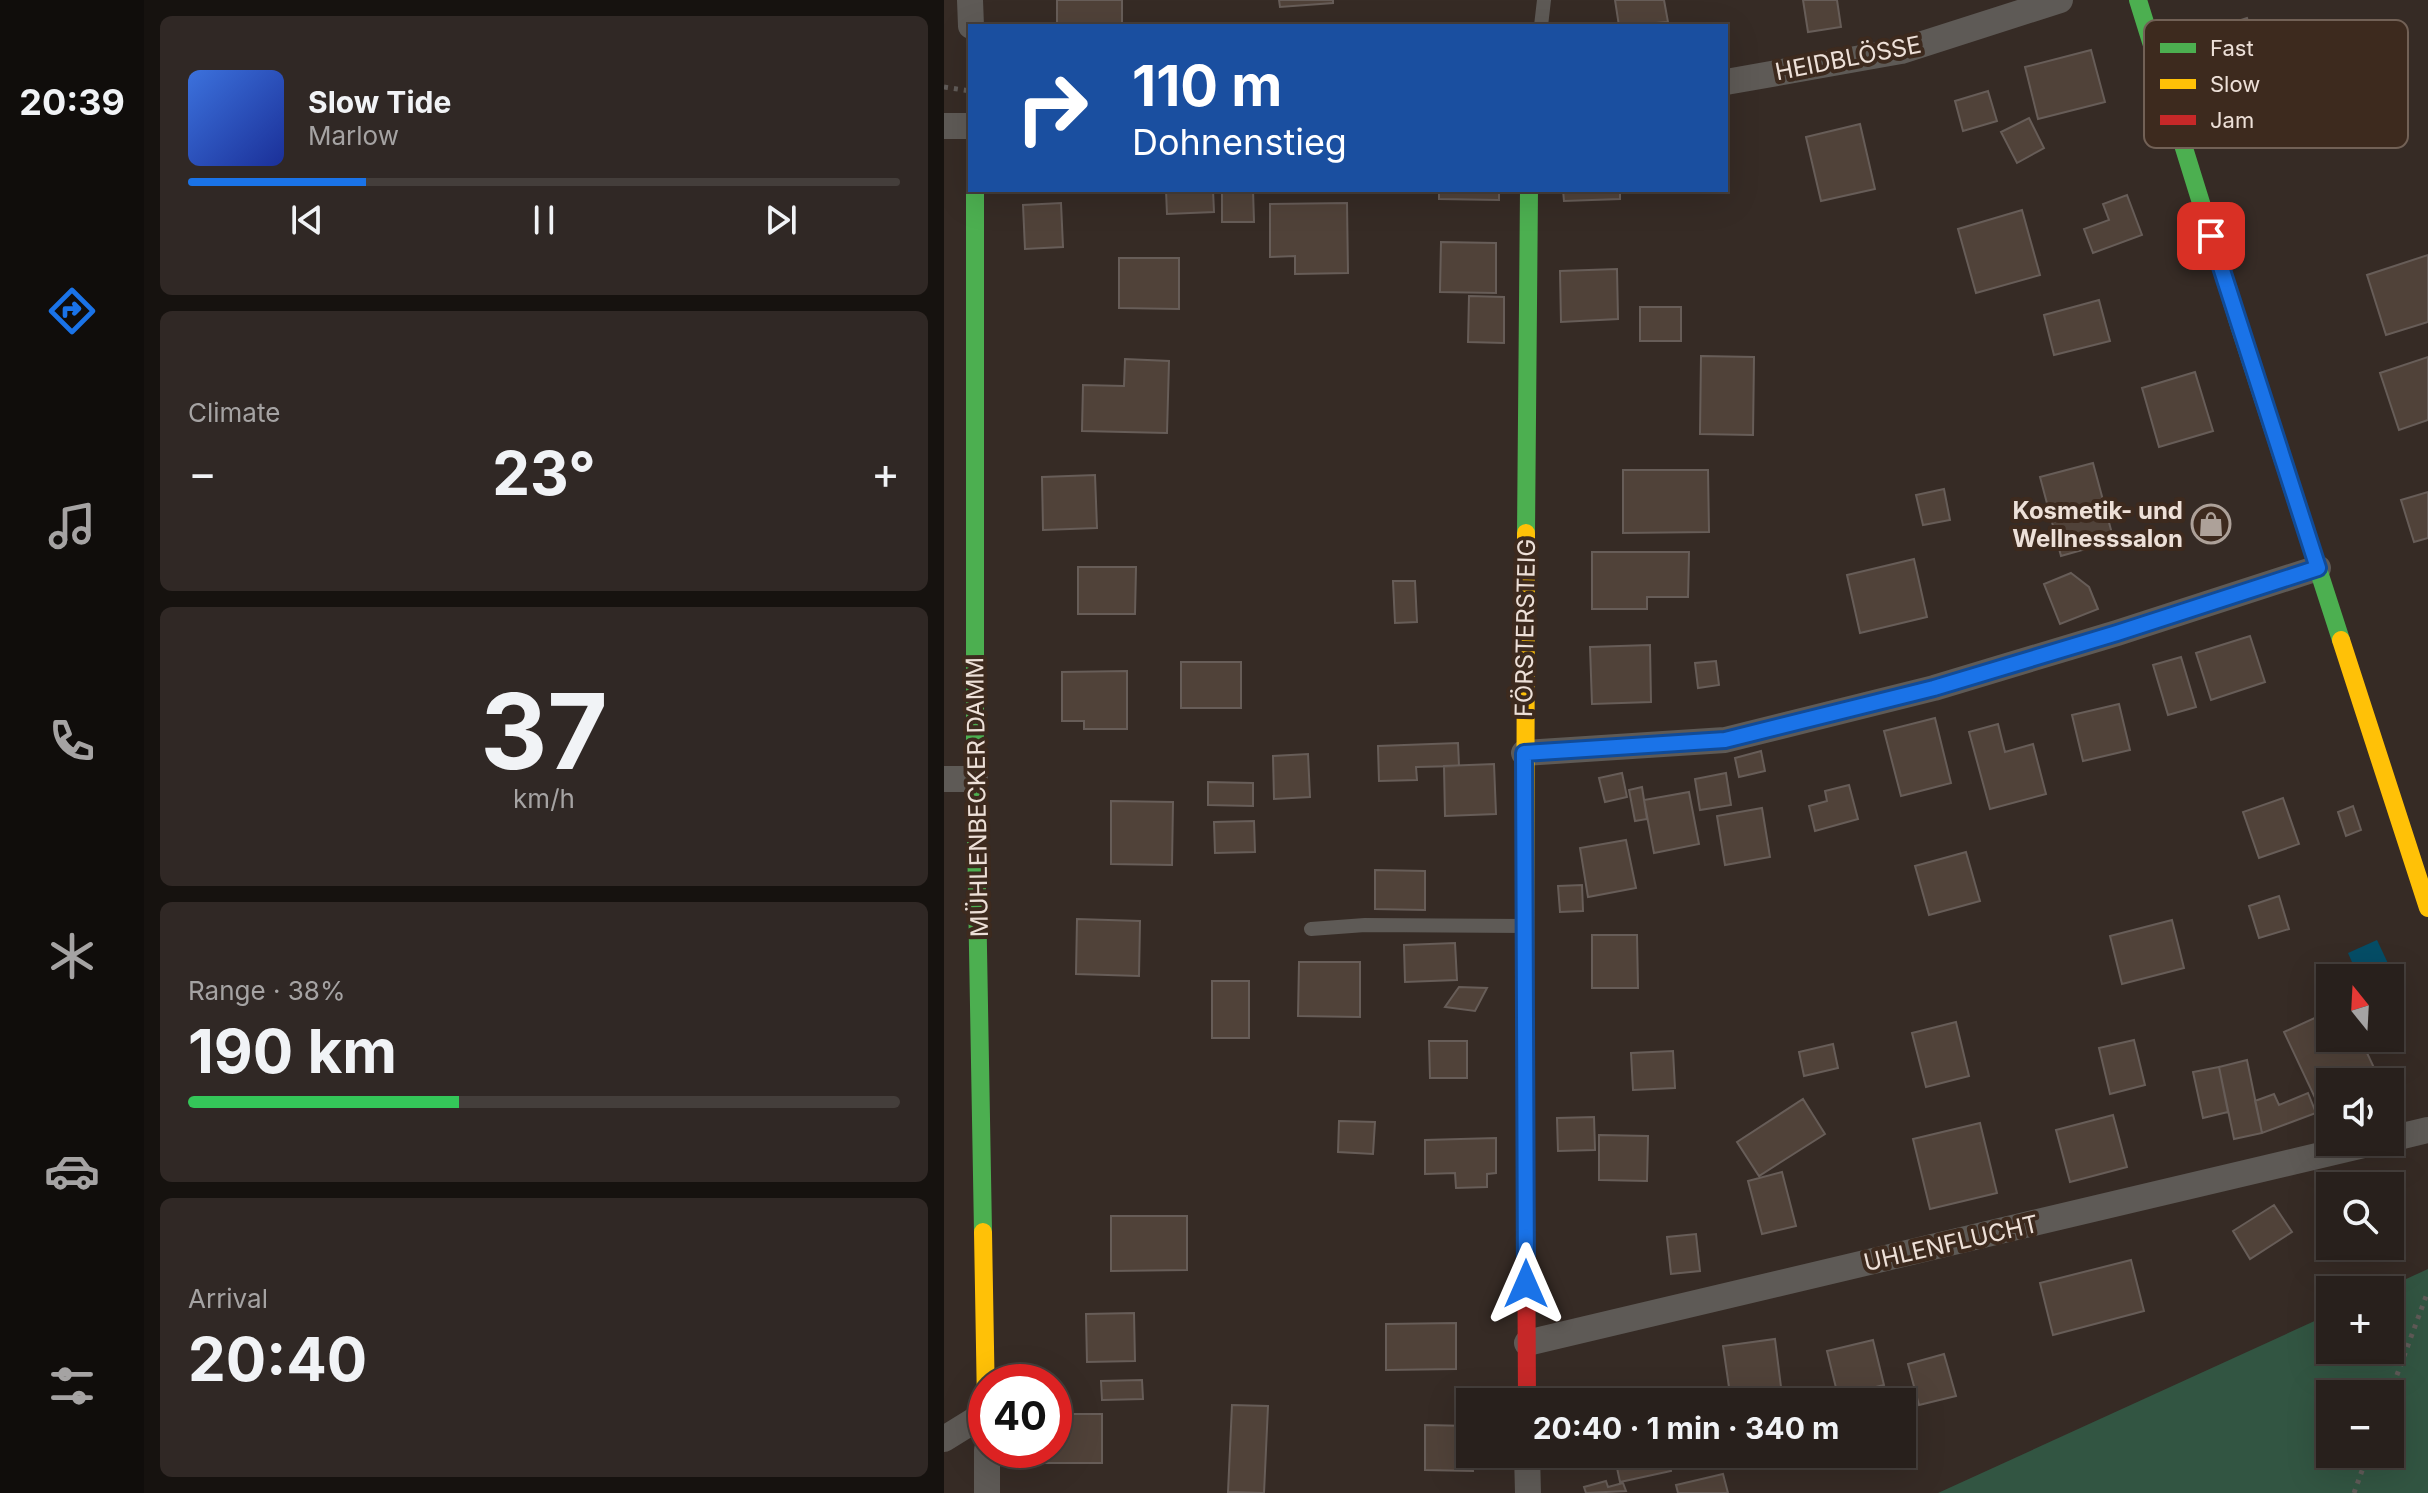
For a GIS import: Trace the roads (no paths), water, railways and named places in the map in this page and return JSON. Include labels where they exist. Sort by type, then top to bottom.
[{"type":"street","points":[[970,0],[971,24]]},
{"type":"street","name":"HEIDBLÖSSE","points":[[1728,82],[1901,51],[2060,0]]},
{"type":"street","points":[[2138,0],[2144,20]]},
{"type":"street","points":[[944,126],[968,126]]},
{"type":"street","points":[[2185,148],[2428,908]]},
{"type":"street","name":"MÜHLENBECKER DAMM","points":[[975,192],[975,779],[985,1364]]},
{"type":"street","name":"FÖRSTERSTEIG","points":[[1527,1388],[1524,753],[1529,192]]},
{"type":"street","points":[[1524,753],[1725,740],[1934,688],[2318,568]]},
{"type":"street","points":[[944,779],[975,779]]},
{"type":"street","points":[[2404,1136],[2428,1130]]},
{"type":"street","name":"UHLENFLUCHT","points":[[1527,1343],[2317,1156]]},
{"type":"street","points":[[944,1439],[968,1424]]},
{"type":"street","points":[[987,1468],[987,1493]]},
{"type":"street","points":[[1527,1468],[1528,1493]]},
{"type":"lane","points":[[1541,24],[1544,0]]},
{"type":"lane","points":[[1311,929],[1365,925],[1525,926]]},
{"type":"water","points":[[2377,940],[2388,964],[2353,964],[2348,953]]},
{"type":"place","name":"Kosmetik- und Wellnesssalon","points":[[2211,524]]}]
